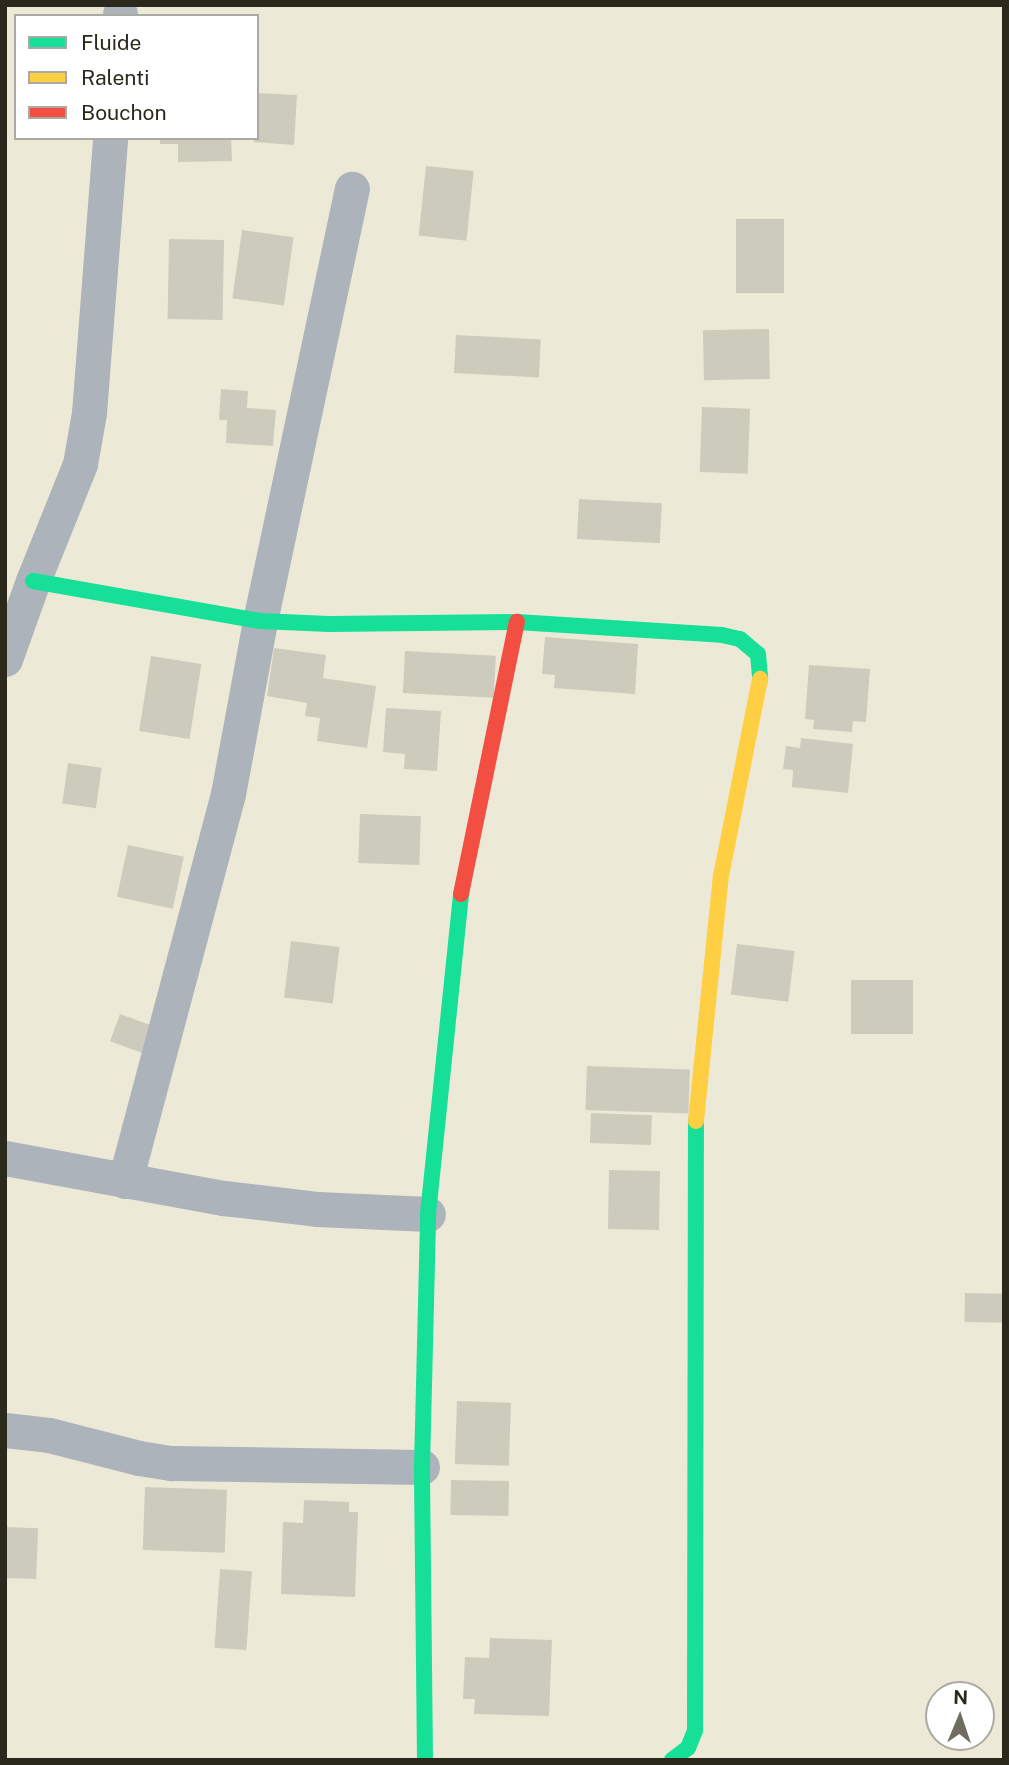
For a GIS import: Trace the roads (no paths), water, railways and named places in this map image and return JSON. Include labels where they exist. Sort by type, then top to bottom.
[{"type":"street","points":[[5,659],[80,464],[89,413],[110,140]]},
{"type":"street","points":[[125,1181],[228,794],[260,621],[352,189]]},
{"type":"street","points":[[33,581],[260,621],[329,624],[517,622],[722,635],[748,643],[758,654],[761,666],[722,877],[695,1134],[695,1731],[688,1748],[672,1760]]},
{"type":"street","points":[[425,1760],[422,1467],[428,1214],[463,878],[517,622]]},
{"type":"street","points":[[5,1158],[125,1181],[318,1209],[428,1214]]},
{"type":"street","points":[[5,1430],[49,1435],[138,1458],[172,1463],[422,1467]]}]
